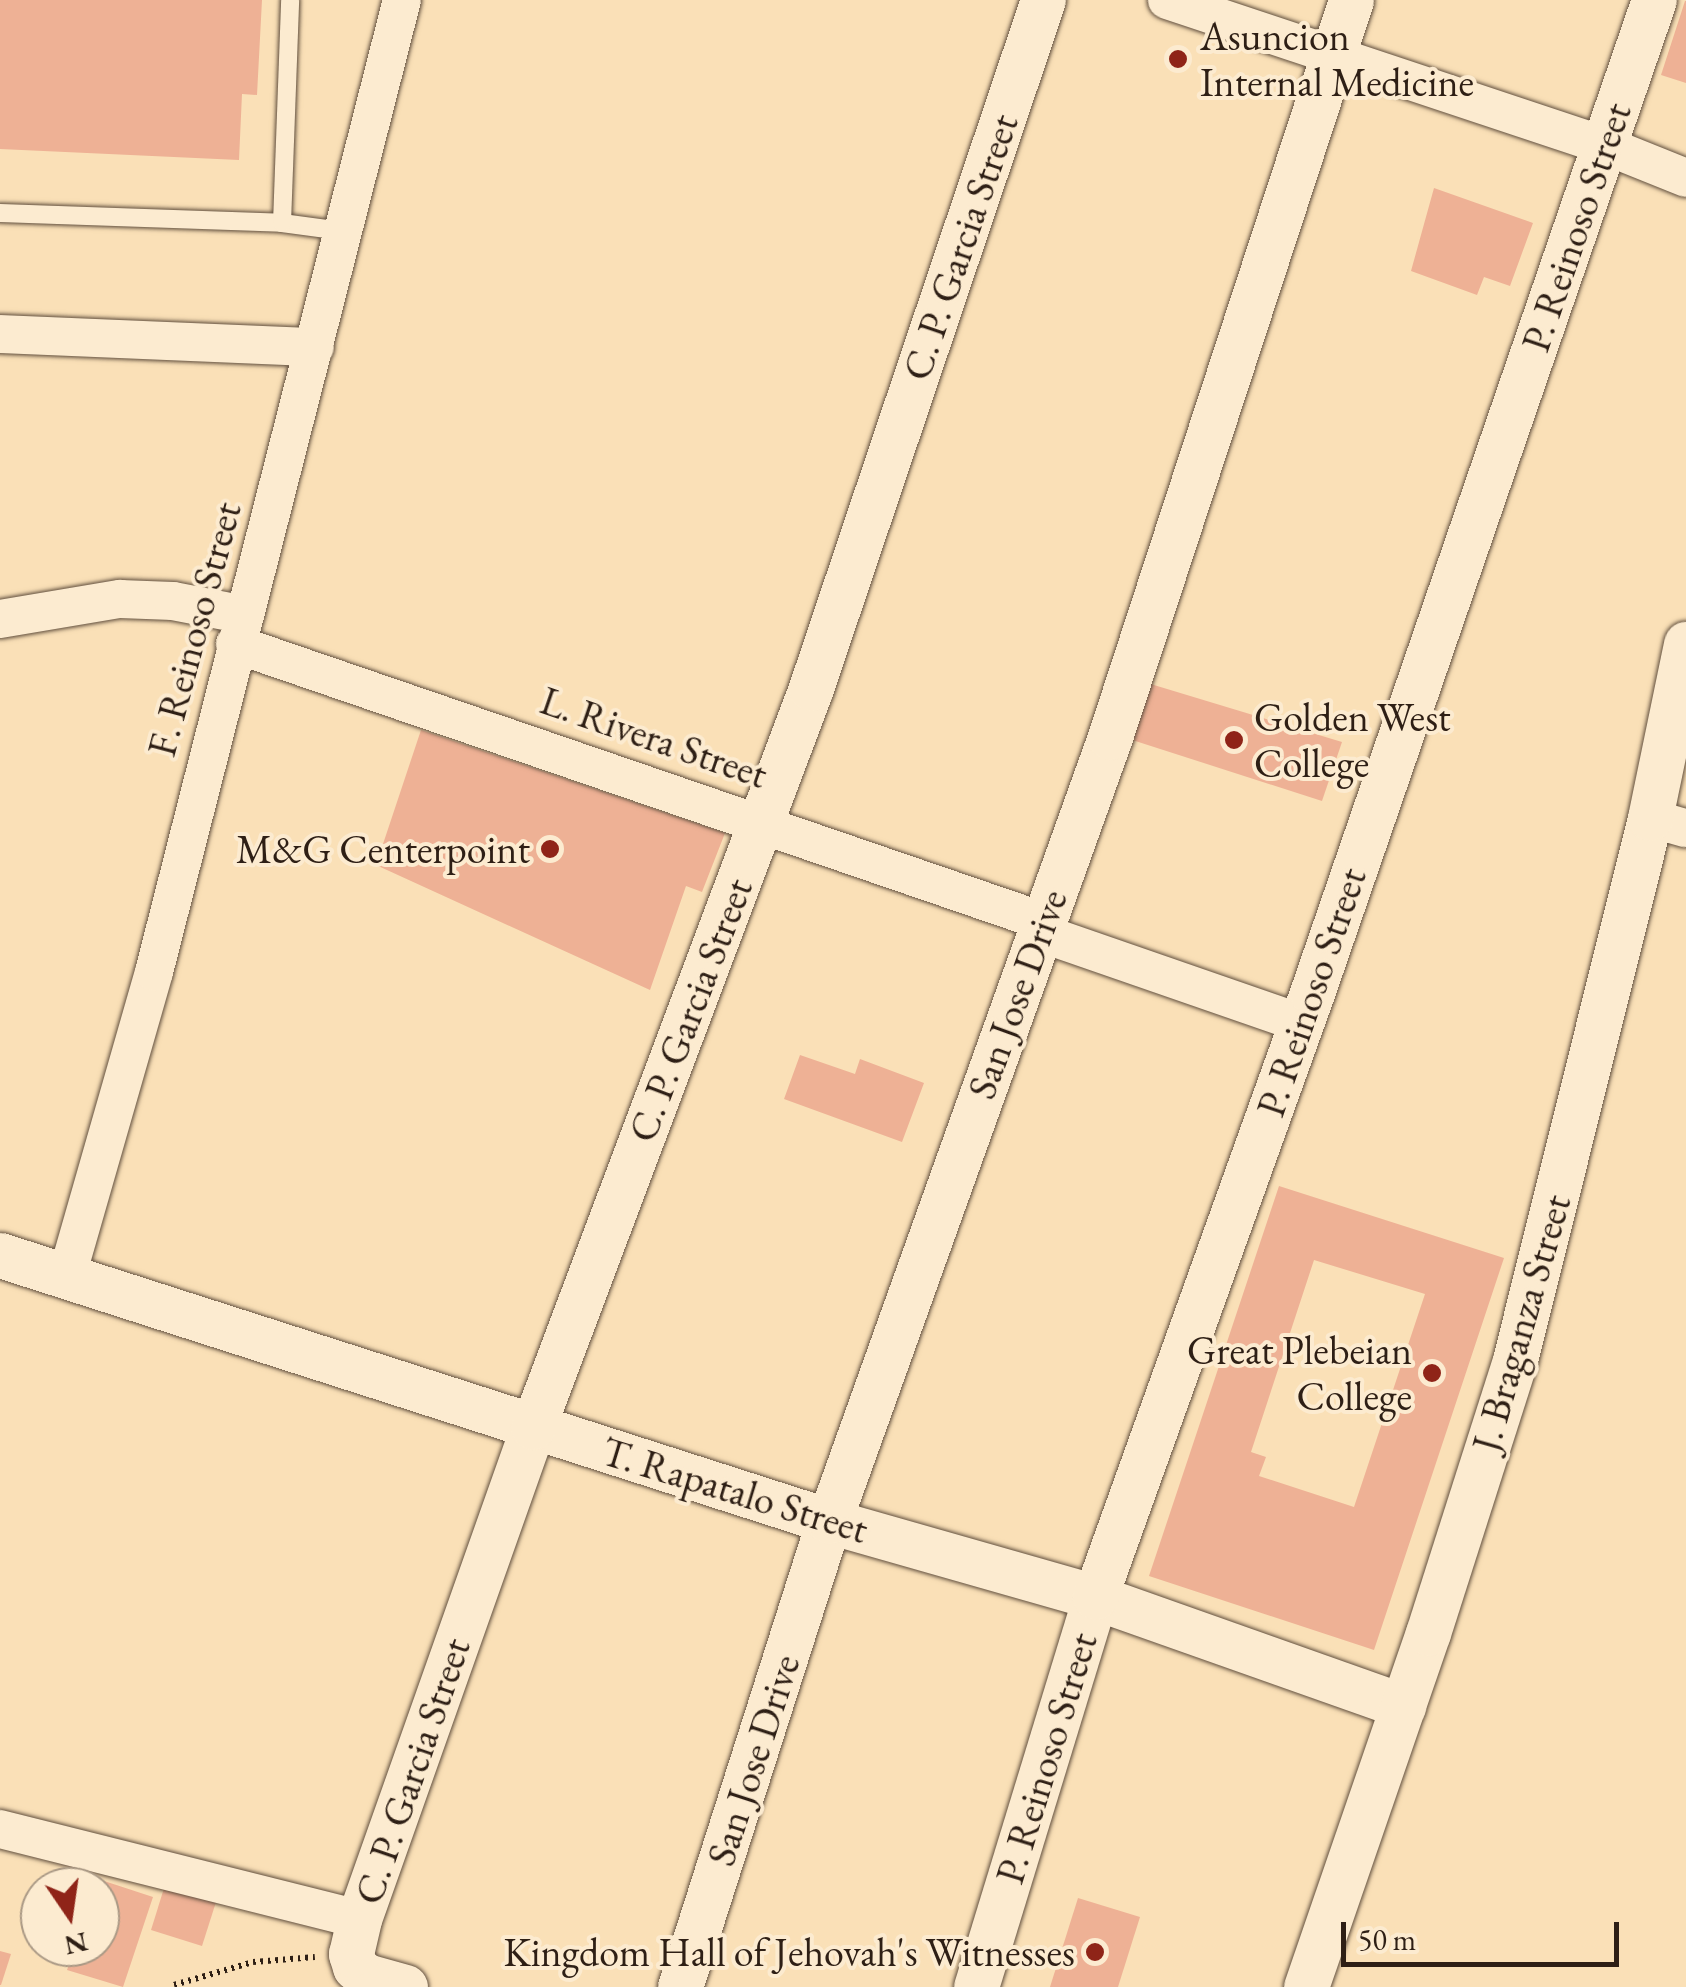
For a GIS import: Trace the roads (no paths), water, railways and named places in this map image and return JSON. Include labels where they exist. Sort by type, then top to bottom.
[{"type":"street","name":"F. Reinoso Street","points":[[66,1278],[154,972],[402,0]]},
{"type":"street","name":"C. P. Garcia Street","points":[[404,1987],[366,1976],[355,1966],[355,1936],[533,1428],[761,821],[1044,0]]},
{"type":"street","points":[[1167,0],[1333,52],[1604,145],[1686,178]]},
{"type":"street","name":"San Jose Drive","points":[[680,1987],[828,1520],[1110,737],[1351,0]]},
{"type":"street","name":"P. Reinoso Street","points":[[976,1987],[1095,1597],[1301,1023],[1654,0]]},
{"type":"street","points":[[0,334],[315,347]]},
{"type":"street","name":"L. Rivera Street","points":[[0,619],[120,598],[173,601],[1301,1023]]},
{"type":"street","name":"J. Braganza Street","points":[[1306,1987],[1403,1706],[1515,1360],[1668,823],[1686,644]]},
{"type":"street","name":"T. Rapatalo Street","points":[[0,1255],[533,1428],[828,1520],[1095,1597],[1403,1706]]},
{"type":"street","points":[[0,1829],[355,1936]]},
{"type":"lane","points":[[282,222],[290,0]]},
{"type":"lane","points":[[0,213],[282,222],[340,231]]},
{"type":"place","name":"Asuncion Internal Medicine","points":[[1178,59]]},
{"type":"place","name":"Golden West College","points":[[1234,740]]},
{"type":"place","name":"M&G Centerpoint","points":[[550,849]]},
{"type":"place","name":"Great Plebeian College","points":[[1432,1373]]},
{"type":"place","name":"Kingdom Hall of Jehovah's Witnesses","points":[[1095,1952]]}]
